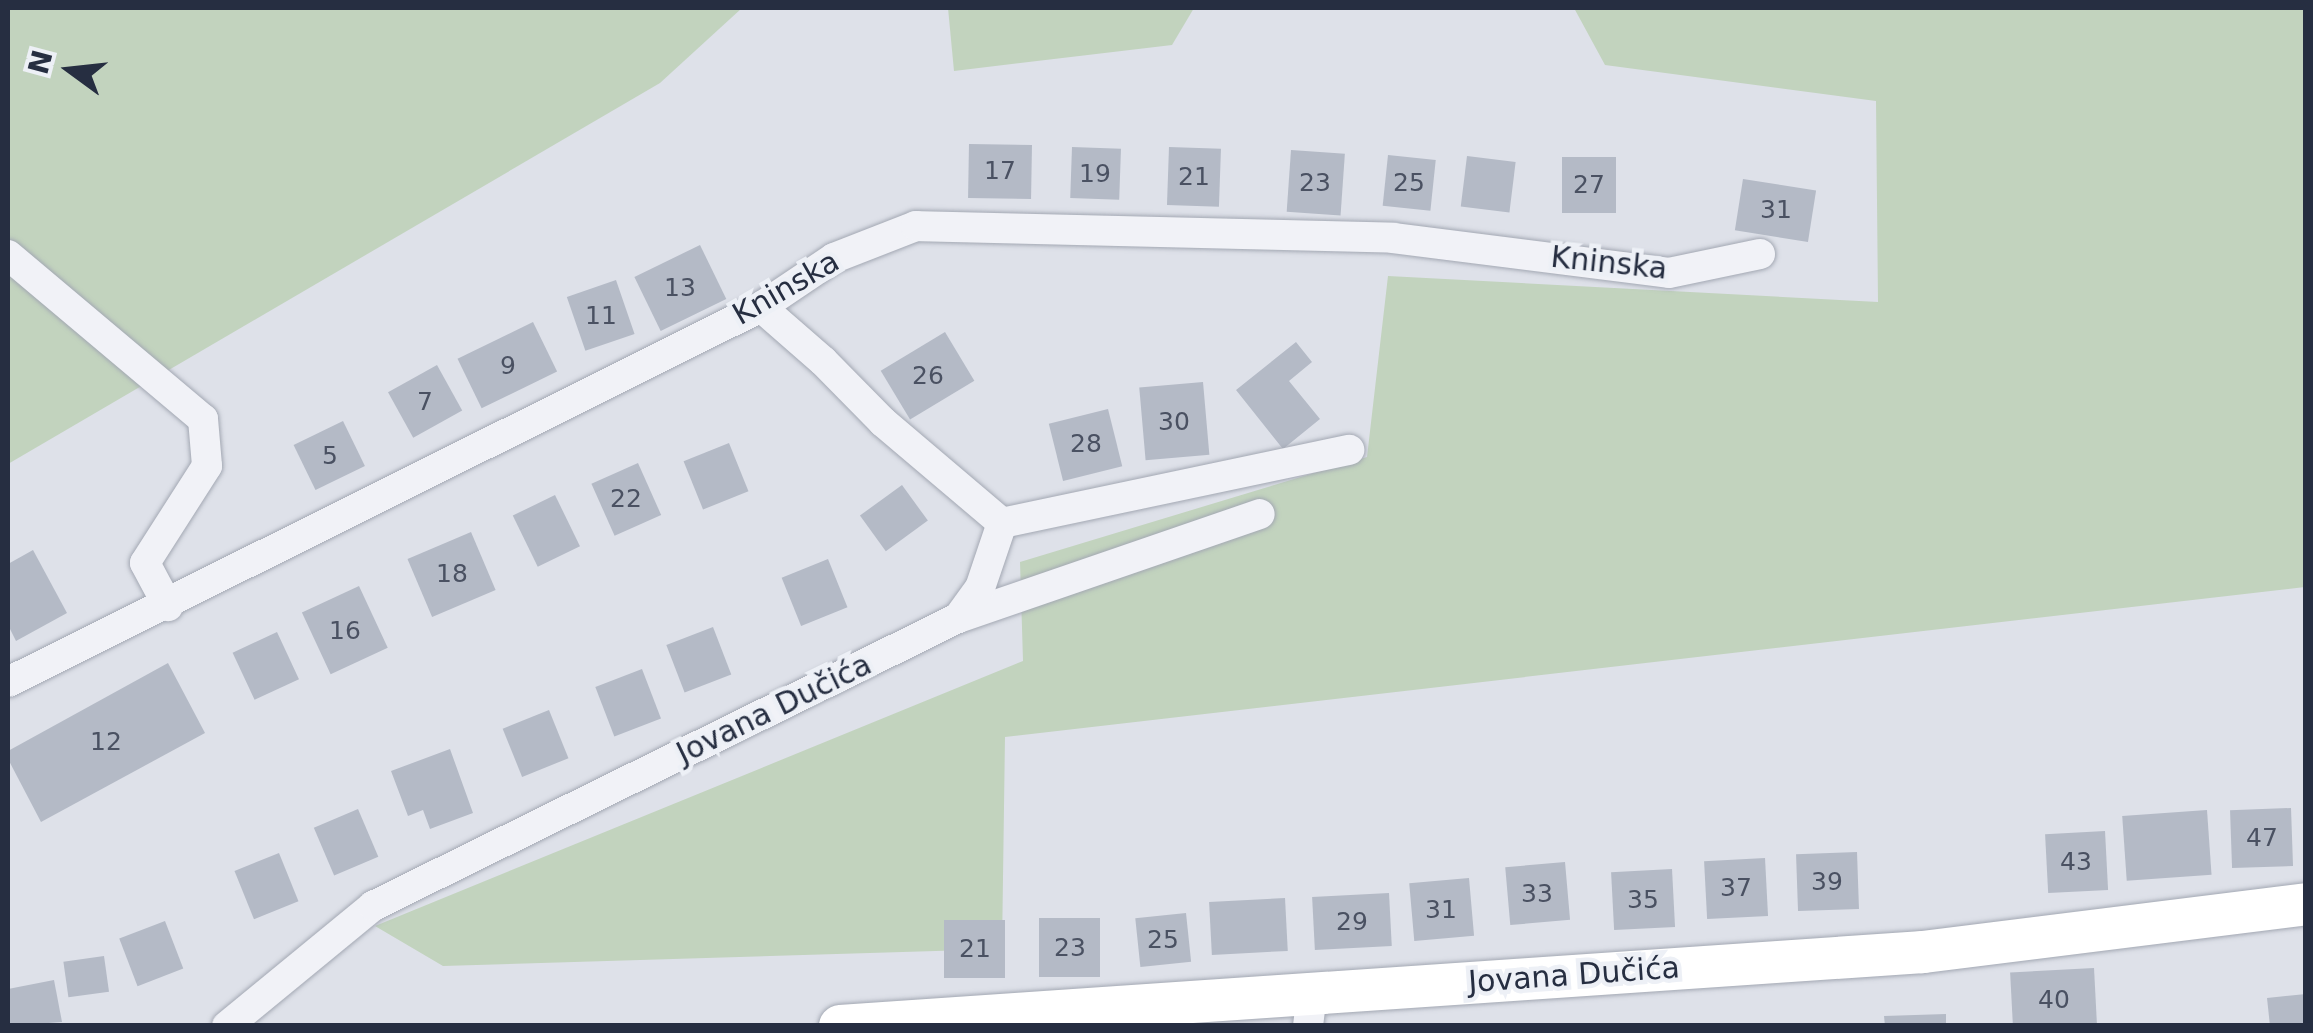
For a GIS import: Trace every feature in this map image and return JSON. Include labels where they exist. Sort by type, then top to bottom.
[{"type":"main road","name":"Jovana Dučića","points":[[840,1026],[1310,1009],[1923,952],[2306,904]]},
{"type":"street","name":"Kninska","points":[[8,682],[168,606],[533,418],[761,307],[834,258],[916,226],[1392,238],[1669,274],[1760,254]]},
{"type":"street","points":[[8,256],[204,419],[208,466],[145,562],[168,606]]},
{"type":"street","points":[[761,307],[823,361],[883,422],[1002,523]]},
{"type":"street","points":[[1002,523],[1349,450]]},
{"type":"street","name":"Jovana Dučića","points":[[228,1026],[373,906],[958,618],[1260,514]]},
{"type":"street","points":[[958,618],[980,588],[1002,523]]},
{"type":"green space","points":[[8,8],[742,8],[660,83],[8,464]]},
{"type":"green space","points":[[948,8],[1194,8],[1172,45],[954,71]]},
{"type":"green space","points":[[1574,8],[2305,8],[2305,587],[1005,737],[1002,949],[443,966],[375,926],[1023,661],[1020,562],[1367,457],[1388,276],[1878,302],[1876,101],[1605,65]]},
{"type":"building","points":[[969,144],[1032,145],[1031,199],[968,198]]},
{"type":"building","points":[[1072,147],[1121,149],[1119,200],[1070,198]]},
{"type":"building","points":[[1169,147],[1221,149],[1219,207],[1167,205]]},
{"type":"building","points":[[1291,150],[1345,154],[1341,216],[1287,212]]},
{"type":"building","points":[[1388,155],[1436,160],[1430,211],[1383,206]]},
{"type":"building","points":[[1467,156],[1516,162],[1509,213],[1461,207]]},
{"type":"building","points":[[1562,157],[1616,157],[1616,213],[1562,213]]},
{"type":"building","points":[[1743,179],[1816,191],[1808,242],[1735,230]]},
{"type":"building","points":[[700,245],[726,299],[661,331],[634,277]]},
{"type":"building","points":[[616,280],[635,334],[585,351],[567,297]]},
{"type":"building","points":[[533,322],[557,371],[482,408],[458,359]]},
{"type":"building","points":[[945,332],[974,381],[910,419],[881,371]]},
{"type":"building","points":[[1296,342],[1312,362],[1289,381],[1320,419],[1283,449],[1236,390]]},
{"type":"building","points":[[437,365],[462,410],[413,438],[388,392]]},
{"type":"building","points":[[1203,382],[1209,455],[1146,460],[1139,388]]},
{"type":"building","points":[[1108,409],[1122,466],[1063,481],[1049,424]]},
{"type":"building","points":[[343,421],[365,466],[315,490],[294,445]]},
{"type":"building","points":[[729,443],[748,491],[703,510],[684,461]]},
{"type":"building","points":[[638,463],[661,515],[615,536],[591,484]]},
{"type":"building","points":[[902,485],[928,521],[886,551],[860,516]]},
{"type":"building","points":[[555,495],[580,546],[538,567],[513,516]]},
{"type":"building","points":[[471,532],[496,590],[432,617],[407,559]]},
{"type":"building","points":[[33,550],[67,613],[16,641],[8,625],[8,564]]},
{"type":"building","points":[[828,559],[847,607],[801,626],[782,578]]},
{"type":"building","points":[[359,586],[388,648],[331,674],[302,613]]},
{"type":"building","points":[[713,627],[731,675],[685,693],[666,645]]},
{"type":"building","points":[[277,632],[299,679],[255,700],[233,653]]},
{"type":"building","points":[[168,663],[205,733],[41,822],[8,759],[8,751]]},
{"type":"building","points":[[642,669],[661,718],[614,736],[595,687]]},
{"type":"building","points":[[549,710],[568,758],[522,777],[503,729]]},
{"type":"building","points":[[450,749],[473,813],[430,829],[423,810],[408,816],[391,771]]},
{"type":"building","points":[[2291,808],[2293,866],[2232,868],[2230,810]]},
{"type":"building","points":[[358,809],[378,857],[334,876],[314,828]]},
{"type":"building","points":[[2207,810],[2212,875],[2127,881],[2122,816]]},
{"type":"building","points":[[2105,831],[2108,890],[2048,893],[2045,834]]},
{"type":"building","points":[[1857,852],[1859,909],[1798,911],[1796,854]]},
{"type":"building","points":[[279,853],[298,901],[254,919],[234,871]]},
{"type":"building","points":[[1765,858],[1768,916],[1707,919],[1704,861]]},
{"type":"building","points":[[1565,862],[1570,920],[1510,925],[1505,867]]},
{"type":"building","points":[[1672,869],[1675,927],[1614,930],[1611,872]]},
{"type":"building","points":[[1469,878],[1474,936],[1414,941],[1409,883]]},
{"type":"building","points":[[1389,893],[1392,946],[1315,950],[1312,897]]},
{"type":"building","points":[[1285,898],[1288,951],[1212,955],[1209,902]]},
{"type":"building","points":[[1186,913],[1191,962],[1140,967],[1135,918]]},
{"type":"building","points":[[1039,918],[1100,918],[1100,977],[1039,977]]},
{"type":"building","points":[[944,920],[1005,920],[1005,978],[944,978]]},
{"type":"building","points":[[165,921],[183,969],[138,986],[119,939]]},
{"type":"building","points":[[104,956],[109,992],[68,997],[63,962]]},
{"type":"building","points":[[2094,968],[2097,1026],[2013,1026],[2010,972]]},
{"type":"building","points":[[54,980],[62,1022],[8,1026],[8,989]]},
{"type":"building","points":[[2306,994],[2306,1026],[2270,1026],[2267,998]]},
{"type":"building","points":[[1946,1014],[1946,1026],[1885,1026],[1884,1016]]}]
